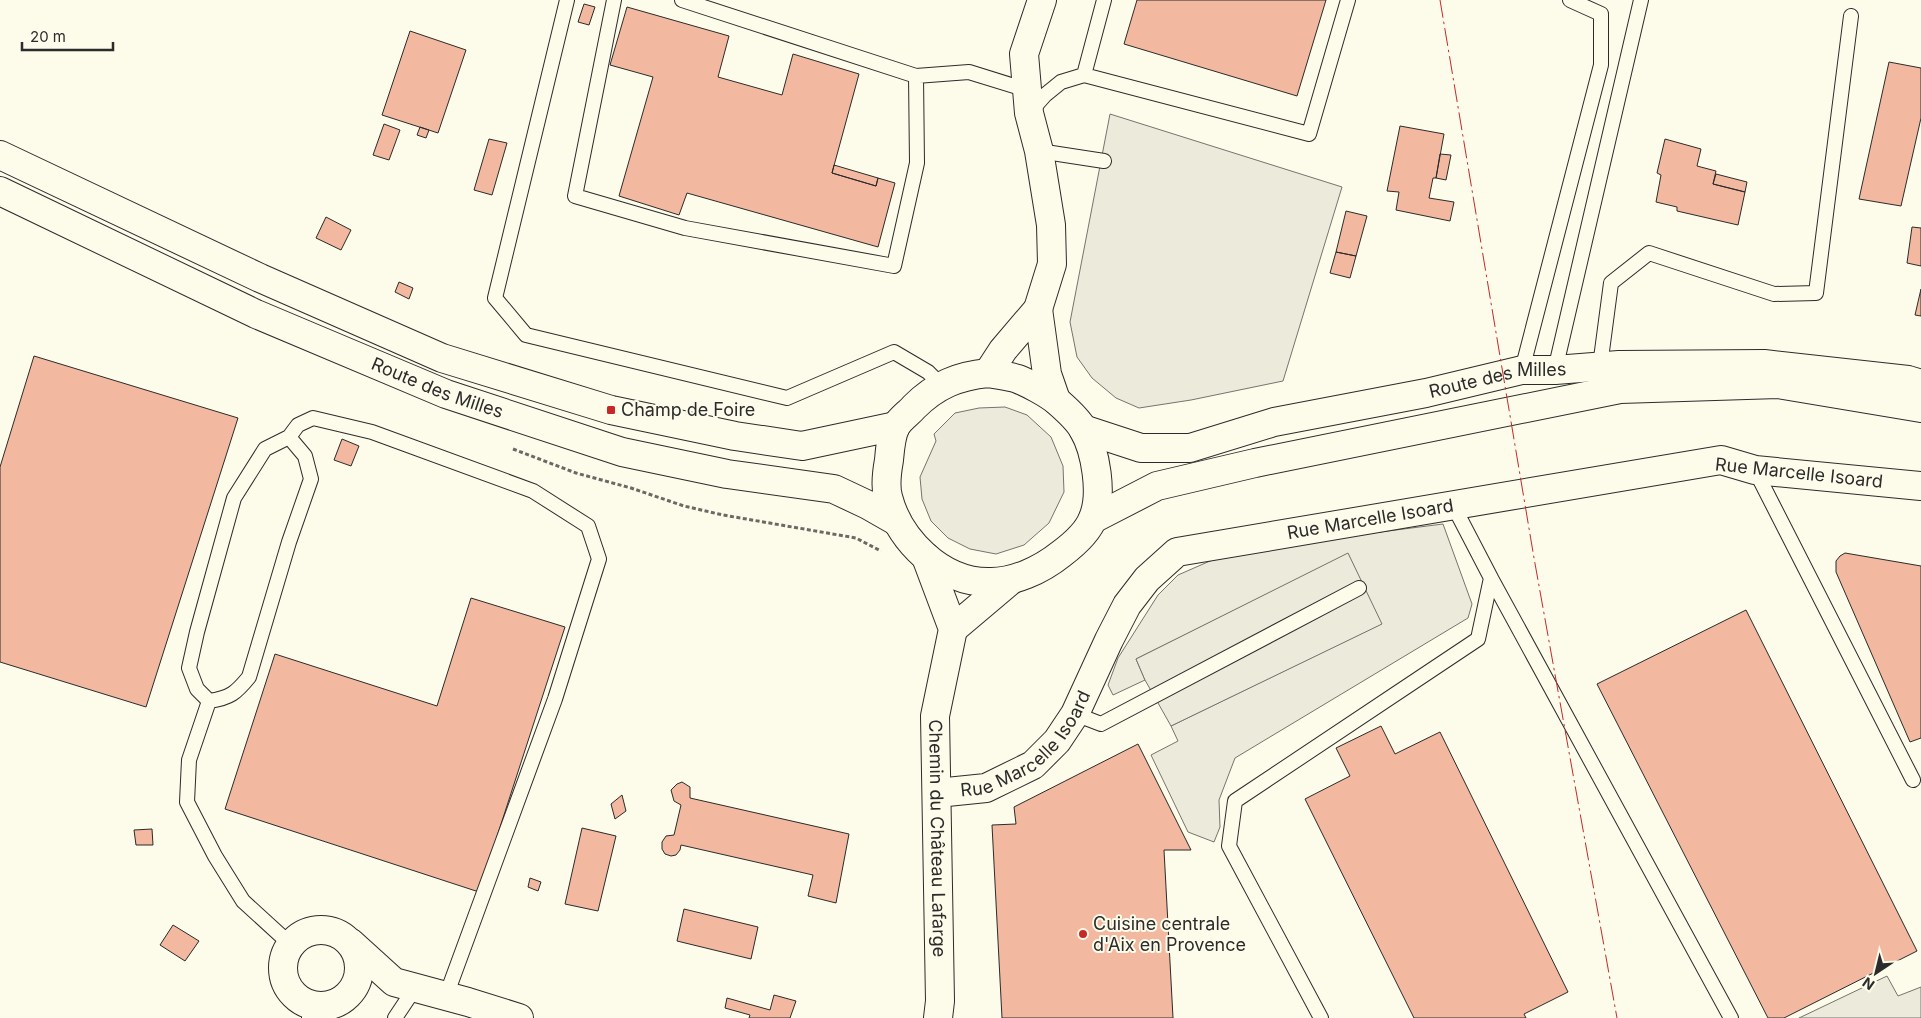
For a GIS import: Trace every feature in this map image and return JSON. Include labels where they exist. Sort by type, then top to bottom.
[{"type":"main road","points":[[988,374],[1003,350],[1038,308],[1052,264],[1051,225],[1039,152],[1028,101],[1024,54],[1042,0]]},
{"type":"main road","name":"Route des Milles","points":[[0,154],[260,278],[442,358],[611,410],[735,436],[802,446],[896,426]]},
{"type":"main road","name":"Route des Milles","points":[[0,191],[256,314],[446,394],[622,452],[727,474],[834,489],[896,521]]},
{"type":"main road","points":[[926,557],[953,629],[1011,580],[1043,566],[1057,557],[1076,542],[1093,520],[1096,507],[1097,483],[1094,461],[1086,437],[1056,400],[1047,374],[1038,308]]},
{"type":"main road","name":"Route des Milles","points":[[1086,437],[1141,448],[1190,448],[1274,422],[1426,393],[1522,370],[1555,370],[1600,366],[1764,364],[1908,380],[1921,384]]},
{"type":"main road","points":[[1011,580],[987,582],[964,578],[948,572],[926,557],[911,542],[896,521],[887,495],[887,471],[896,426],[920,401],[941,385],[970,375],[988,374],[1018,379],[1056,400]]},
{"type":"main road","name":"Route des Milles","points":[[1093,520],[1157,486],[1255,463],[1620,389],[1778,384],[1921,408]]},
{"type":"main road","name":"Rue Marcelle Isoard","points":[[937,793],[986,788],[1033,765],[1057,741],[1075,714],[1127,606],[1147,579],[1177,552],[1721,460],[1755,470],[1921,486]]},
{"type":"main road","name":"Chemin du Château Lafarge","points":[[938,1018],[940,1001],[935,716],[953,629]]},
{"type":"main road","points":[[342,936],[355,948],[359,958],[360,972],[354,989],[334,1005],[320,1007],[311,1012],[294,997],[286,986],[282,963],[290,944],[306,932],[319,929],[330,930],[342,936],[404,985],[518,1018]]},
{"type":"main road","points":[[345,998],[404,985]]},
{"type":"lane","points":[[567,0],[495,298],[526,335],[787,398],[894,352],[928,372],[941,385]]},
{"type":"lane","points":[[614,0],[575,196],[685,228],[894,266],[917,163],[916,76]]},
{"type":"lane","points":[[682,0],[916,76],[969,72],[1028,101],[1061,82],[1084,76],[1309,134],[1348,0]]},
{"type":"lane","points":[[1084,76],[1104,0]]},
{"type":"lane","points":[[1522,370],[1601,65],[1601,14],[1570,0]]},
{"type":"lane","points":[[1555,370],[1641,0]]},
{"type":"lane","points":[[1600,366],[1611,283],[1650,253],[1774,294],[1816,293],[1851,16]]},
{"type":"lane","points":[[1039,152],[1104,161]]},
{"type":"lane","points":[[209,701],[197,689],[190,668],[197,632],[234,498],[265,449],[289,437],[298,425],[313,418],[372,432],[533,491],[588,526],[598,559],[555,699],[446,996]]},
{"type":"lane","points":[[209,701],[224,699],[238,690],[249,677],[289,542],[311,479],[305,456],[289,437]]},
{"type":"lane","points":[[1755,470],[1913,780]]},
{"type":"lane","points":[[1453,505],[1731,1018]]},
{"type":"lane","points":[[1321,1018],[1229,846],[1235,801],[1478,639],[1491,578]]},
{"type":"lane","points":[[1075,714],[1101,724],[1359,588]]},
{"type":"lane","points":[[209,701],[188,760],[187,802],[215,856],[243,900],[290,944]]},
{"type":"lane","points":[[395,1018],[404,985]]},
{"type":"shaded area","points":[[1110,114],[1342,187],[1283,381],[1191,400],[1139,408],[1116,398],[1092,378],[1077,357],[1070,322]]},
{"type":"shaded area","points":[[1005,407],[1027,415],[1051,437],[1063,466],[1064,492],[1049,523],[1024,545],[996,554],[970,549],[948,538],[931,521],[922,499],[920,477],[936,441],[934,434],[955,413],[979,408]]},
{"type":"shaded area","points":[[1443,524],[1472,604],[1468,618],[1235,758],[1219,800],[1220,827],[1214,842],[1188,832],[1151,755],[1178,741],[1171,726],[1381,624],[1348,554],[1136,659],[1145,680],[1113,695],[1108,685],[1118,658],[1158,595],[1178,575],[1210,561],[1246,549]]},
{"type":"shaded area","points":[[1348,553],[1382,624],[1171,726],[1145,680],[1136,659]]},
{"type":"shaded area","points":[[1887,976],[1898,996],[1921,987],[1921,1018],[1799,1018]]},
{"type":"building","points":[[1137,0],[1326,0],[1297,96],[1124,44]]},
{"type":"building","points":[[584,4],[595,7],[589,25],[578,22]]},
{"type":"building","points":[[627,7],[729,36],[718,77],[782,95],[793,54],[859,74],[832,173],[876,186],[878,178],[895,183],[878,247],[687,193],[679,215],[619,196],[653,77],[610,65]]},
{"type":"building","points":[[410,31],[466,50],[438,133],[382,115]]},
{"type":"building","points":[[1889,62],[1921,68],[1921,118],[1901,206],[1859,199]]},
{"type":"building","points":[[384,124],[400,130],[389,160],[373,155]]},
{"type":"building","points":[[1400,126],[1444,134],[1436,178],[1433,178],[1429,198],[1454,202],[1450,221],[1396,210],[1399,192],[1387,191]]},
{"type":"building","points":[[420,127],[429,130],[426,138],[417,135]]},
{"type":"building","points":[[489,139],[507,143],[492,195],[474,190]]},
{"type":"building","points":[[1665,139],[1701,149],[1697,166],[1716,171],[1713,184],[1745,192],[1738,225],[1677,211],[1677,207],[1656,202],[1661,175],[1657,173]]},
{"type":"building","points":[[1440,154],[1451,155],[1446,180],[1436,178]]},
{"type":"building","points":[[834,165],[878,178],[876,186],[832,173]]},
{"type":"building","points":[[1716,174],[1747,182],[1745,192],[1713,184]]},
{"type":"building","points":[[1346,211],[1367,216],[1356,256],[1336,252]]},
{"type":"building","points":[[326,217],[351,230],[341,250],[316,238]]},
{"type":"building","points":[[1912,227],[1921,228],[1921,266],[1907,263]]},
{"type":"building","points":[[1336,252],[1356,256],[1350,278],[1330,273]]},
{"type":"building","points":[[399,282],[413,288],[409,299],[395,292]]},
{"type":"building","points":[[1921,289],[1921,316],[1915,315]]},
{"type":"building","points":[[34,356],[238,418],[146,707],[0,662],[0,467]]},
{"type":"building","points":[[342,439],[359,446],[351,466],[334,460]]},
{"type":"building","points":[[1845,553],[1921,566],[1921,738],[1910,742],[1836,572],[1836,561]]},
{"type":"building","points":[[471,598],[565,627],[479,892],[225,809],[275,654],[437,706]]},
{"type":"building","points":[[1746,610],[1917,951],[1784,1018],[1768,1018],[1597,684]]},
{"type":"building","points":[[1381,726],[1395,754],[1440,732],[1568,992],[1524,1014],[1526,1018],[1414,1018],[1305,799],[1350,776],[1336,748]]},
{"type":"building","name":"Cuisine centrale d'Aix en Provence","points":[[1138,744],[1191,850],[1164,850],[1173,1018],[1002,1018],[992,825],[1016,824],[1014,807]]},
{"type":"building","points":[[682,782],[690,787],[690,798],[849,834],[836,903],[808,896],[813,875],[681,845],[676,855],[665,854],[662,849],[662,842],[666,836],[674,835],[681,805],[674,801],[671,790]]},
{"type":"building","points":[[622,795],[626,811],[615,819],[611,804]]},
{"type":"building","points":[[582,828],[616,836],[598,911],[565,904]]},
{"type":"building","points":[[152,829],[153,845],[136,845],[134,830]]},
{"type":"building","points":[[530,878],[541,882],[538,891],[528,887]]},
{"type":"building","points":[[684,909],[758,927],[751,959],[677,941]]},
{"type":"building","points":[[173,925],[199,941],[185,961],[160,945]]},
{"type":"building","points":[[774,995],[796,1001],[790,1018],[749,1018],[750,1015],[725,1008],[727,998],[770,1010]]},
{"type":"power","points":[[1440,0],[1534,558],[1617,1018]]},
{"type":"place","name":"Champ de Foire","points":[[611,410]]},
{"type":"place","name":"Cuisine centrale d'Aix en Provence","points":[[1083,934]]}]
